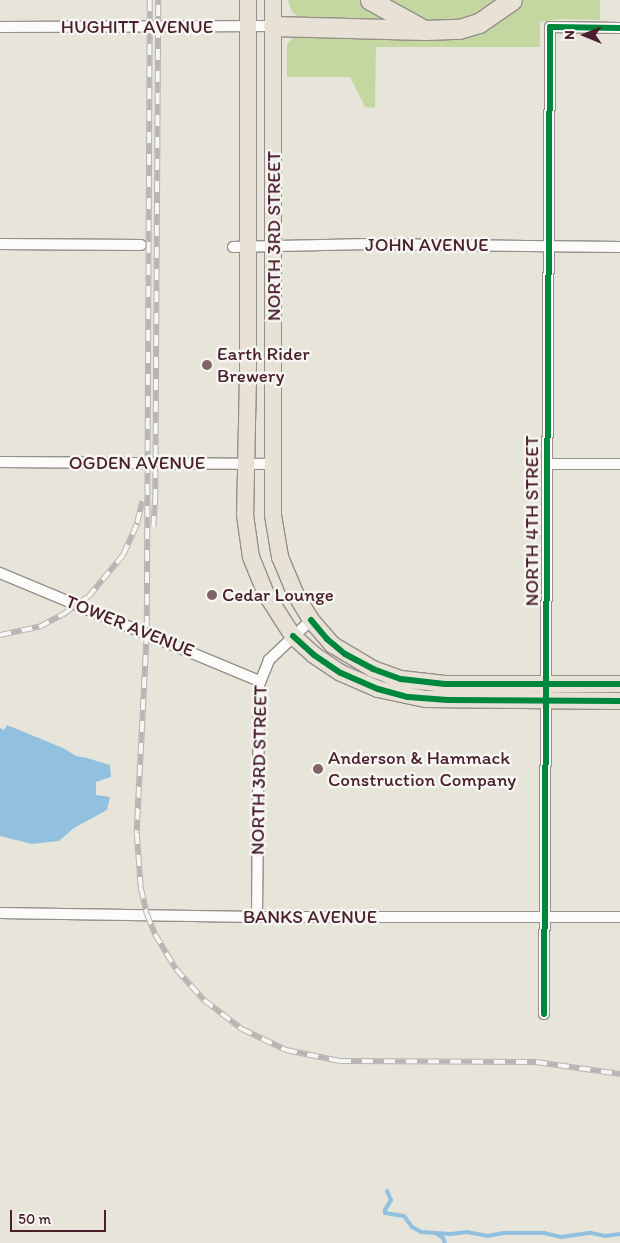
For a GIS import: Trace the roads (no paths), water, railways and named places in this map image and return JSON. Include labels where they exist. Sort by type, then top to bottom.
[{"type":"highway","points":[[370,0],[400,19],[425,30]]},
{"type":"highway","points":[[273,26],[425,30],[460,28],[479,23],[512,0]]},
{"type":"main road","name":"NORTH 3RD STREET","points":[[248,0],[241,247],[245,525],[251,557],[266,594],[293,636]]},
{"type":"main road","name":"NORTH 3RD STREET","points":[[273,0],[273,515],[277,544],[289,581],[311,620]]},
{"type":"main road","points":[[311,620],[327,639],[345,654],[373,670],[401,679],[546,692],[620,701]]},
{"type":"main road","points":[[293,636],[314,655],[341,673],[363,684],[390,693],[425,699],[546,692],[620,684]]},
{"type":"street","name":"HUGHITT AVENUE","points":[[0,26],[273,26]]},
{"type":"street","name":"NORTH 4TH STREET","points":[[544,1014],[550,28],[620,28]]},
{"type":"street","points":[[0,244],[141,245]]},
{"type":"street","name":"JOHN AVENUE","points":[[241,247],[369,244],[620,247]]},
{"type":"street","name":"OGDEN AVENUE","points":[[0,462],[274,464]]},
{"type":"street","points":[[547,464],[620,464]]},
{"type":"street","name":"TOWER AVENUE","points":[[0,573],[260,681]]},
{"type":"street","name":"NORTH 3RD STREET","points":[[257,917],[257,697],[260,681],[269,660],[311,620]]},
{"type":"street","name":"BANKS AVENUE","points":[[0,913],[257,917],[620,917]]},
{"type":"water","points":[[7,725],[63,748],[76,756],[110,765],[111,777],[96,782],[96,795],[110,797],[107,810],[74,828],[59,841],[32,844],[0,836],[0,728],[4,730]]},
{"type":"waterway","points":[[387,1191],[391,1200],[385,1213],[404,1216],[412,1227],[421,1232],[451,1234],[467,1232],[487,1236],[504,1233],[544,1233],[561,1237],[591,1233],[605,1236],[620,1234]]},
{"type":"waterway","points":[[437,1234],[443,1238],[445,1243]]},
{"type":"railway","points":[[150,0],[147,633],[137,833],[141,888],[147,914],[155,934],[176,969],[204,1000],[242,1029],[286,1050],[340,1061],[536,1062],[620,1074]]},
{"type":"railway","points":[[153,527],[155,500],[158,0]]},
{"type":"railway","points":[[0,635],[39,627],[62,615],[88,597],[123,555],[137,523],[142,501]]},
{"type":"place","name":"Earth Rider Brewery","points":[[207,365]]},
{"type":"place","name":"Cedar Lounge","points":[[212,595]]},
{"type":"place","name":"Anderson & Hammack Construction Company","points":[[318,769]]}]
